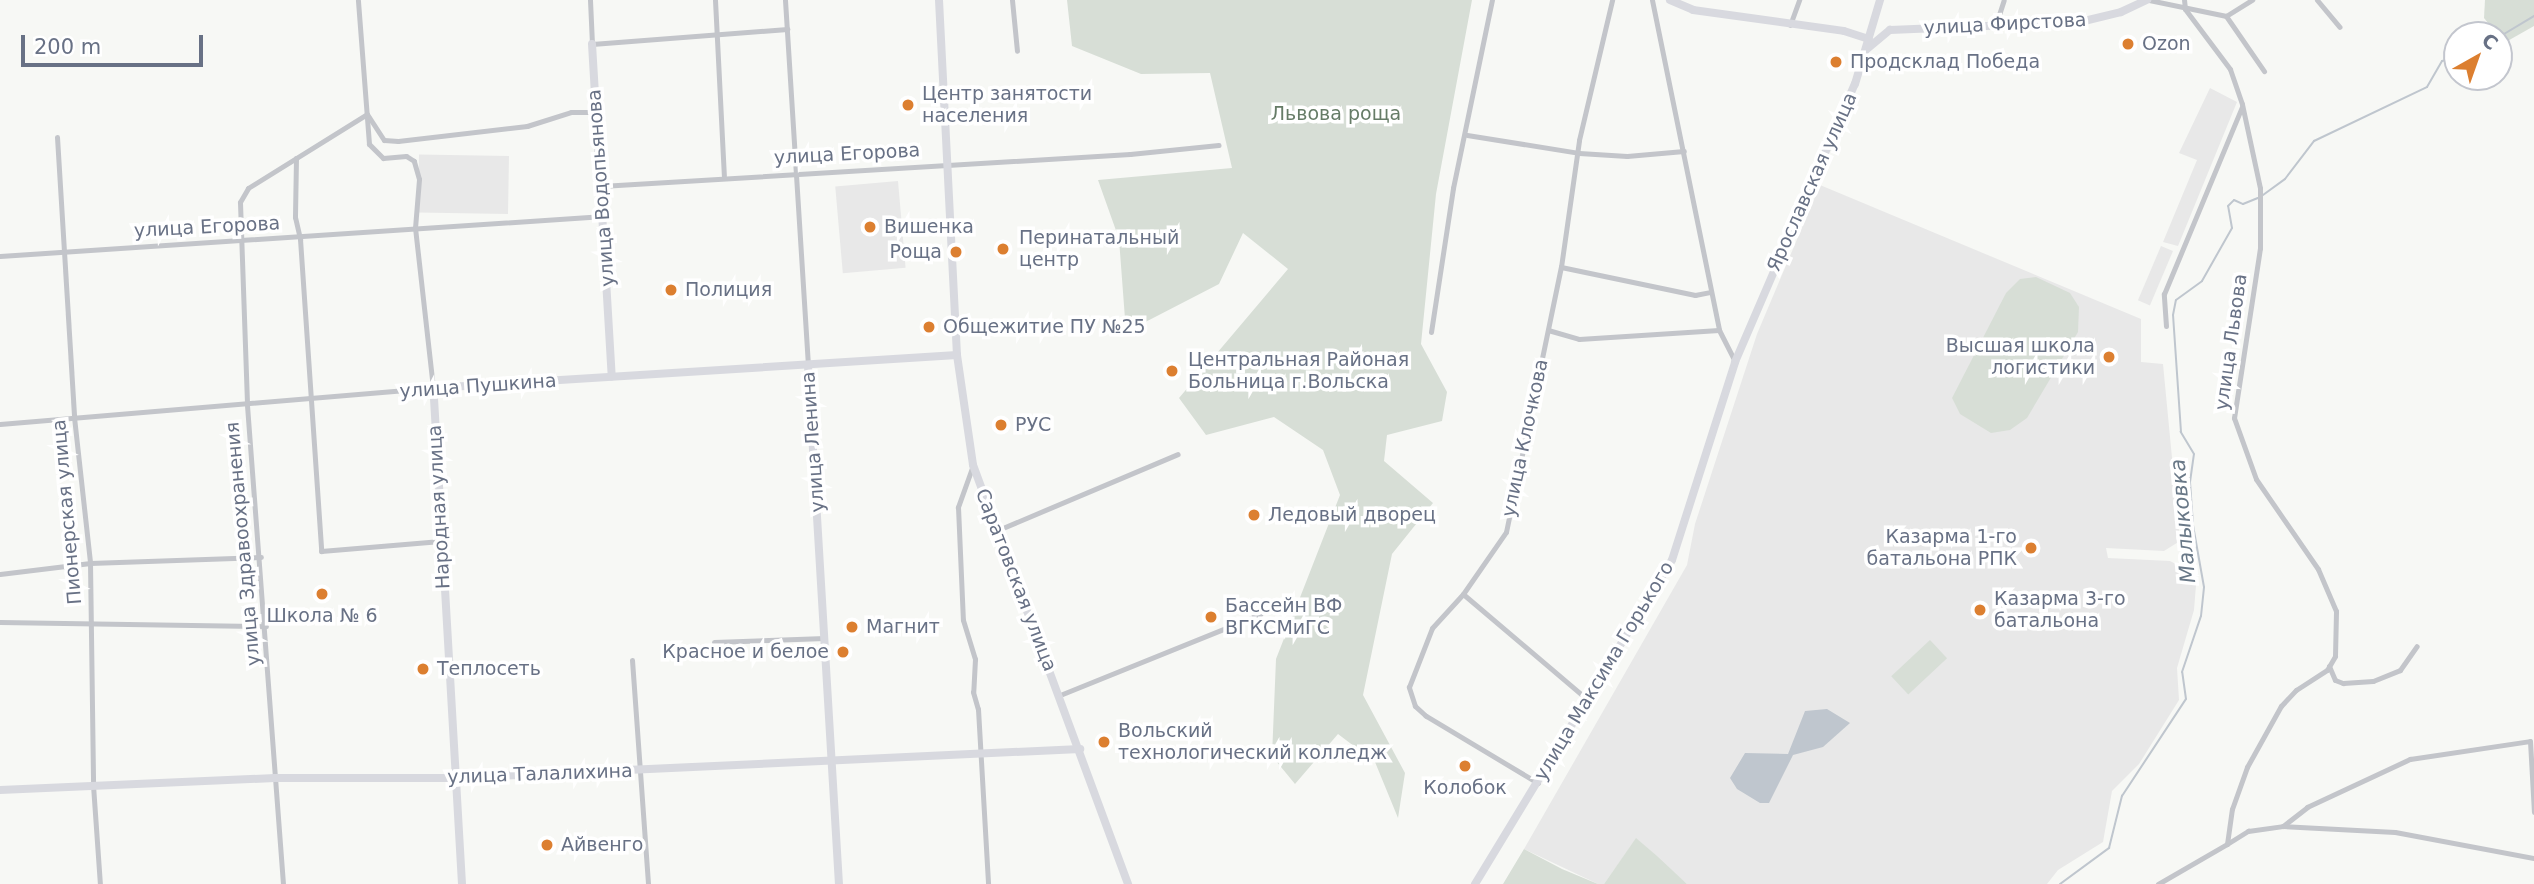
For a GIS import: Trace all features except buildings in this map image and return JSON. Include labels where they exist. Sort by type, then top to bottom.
[{"type":"street","name":"Народная улица","points":[[359,0],[369,144],[383,158],[406,156],[414,160],[419,179],[415,228],[433,388],[462,884]]},
{"type":"street","name":"улица Водопьянова","points":[[590,0],[612,376]]},
{"type":"street","points":[[715,0],[724,176]]},
{"type":"street","name":"улица Ленина","points":[[785,0],[839,884]]},
{"type":"street","name":"Саратовская улица","points":[[939,0],[957,355],[973,465],[1080,748],[1128,884]]},
{"type":"street","points":[[1012,0],[1017,51]]},
{"type":"street","points":[[1431,332],[1453,188],[1467,135],[1492,0]]},
{"type":"street","name":"улица Клочкова","points":[[1538,783],[1426,716],[1409,696],[1432,628],[1463,594],[1506,532],[1561,267],[1579,153],[1612,0]]},
{"type":"street","points":[[1652,0],[1718,330],[1735,362]]},
{"type":"street","points":[[1661,0],[1672,1]]},
{"type":"street","points":[[1790,25],[1799,0]]},
{"type":"street","name":"Ярославская улица","points":[[1735,362],[1867,49],[1880,0]]},
{"type":"street","points":[[1995,27],[2004,0]]},
{"type":"street","points":[[2183,0],[2185,9]]},
{"type":"street","points":[[2145,1],[2226,16],[2252,0]]},
{"type":"street","points":[[2316,0],[2340,27]]},
{"type":"street","name":"улица Фирстова","points":[[1672,1],[1870,39],[1899,29],[2080,22],[2145,1]]},
{"type":"street","name":"улица Львова","points":[[2185,9],[2230,69],[2242,104],[2261,204],[2260,248],[2235,418],[2256,479],[2318,569],[2336,611],[2335,656],[2329,666]]},
{"type":"street","points":[[2226,16],[2264,71]]},
{"type":"street","points":[[592,44],[787,29]]},
{"type":"street","points":[[2166,326],[2164,295],[2242,104]]},
{"type":"street","points":[[441,541],[321,551],[300,239],[293,185],[294,160],[300,153],[367,114],[384,140],[398,141],[527,126],[570,113],[597,112]]},
{"type":"street","points":[[1467,135],[1579,153],[1627,156],[1684,150]]},
{"type":"street","name":"Пионерская улица","points":[[57,137],[74,417],[90,564],[93,626],[93,785],[100,884]]},
{"type":"street","name":"улица Егорова","points":[[601,186],[724,176],[1094,156],[1219,145]]},
{"type":"street","name":"улица Здравоохранения","points":[[283,884],[261,557],[247,403],[240,202],[248,188],[300,153]]},
{"type":"street","name":"улица Егорова","points":[[0,256],[66,254],[240,238],[300,239],[415,228],[604,216]]},
{"type":"street","points":[[1561,267],[1695,295],[1710,292]]},
{"type":"street","points":[[1548,330],[1578,339],[1718,330]]},
{"type":"street","name":"улица Пушкина","points":[[0,424],[74,417],[134,416],[247,403],[433,388],[957,355]]},
{"type":"street","name":"улица Максима Горького","points":[[1475,884],[1672,560],[1735,362]]},
{"type":"street","points":[[998,530],[1178,454]]},
{"type":"street","points":[[973,465],[958,507],[963,620],[975,659],[973,692],[980,751],[988,884]]},
{"type":"street","points":[[0,574],[90,564],[261,557]]},
{"type":"street","points":[[1463,594],[1588,700]]},
{"type":"street","name":"Саратовская улица","points":[[1060,695],[1260,614]]},
{"type":"street","points":[[0,622],[93,626],[266,626]]},
{"type":"street","points":[[714,642],[825,638]]},
{"type":"street","points":[[2227,844],[2232,809],[2247,767],[2281,706],[2329,666],[2335,680],[2343,683],[2373,681],[2400,670],[2417,646]]},
{"type":"street","points":[[632,660],[648,884]]},
{"type":"street","points":[[2283,826],[2308,807],[2410,759],[2530,741],[2534,812]]},
{"type":"street","name":"улица Талалихина","points":[[0,790],[275,778],[455,778],[1080,748]]},
{"type":"street","points":[[2158,884],[2248,831],[2283,826],[2395,832],[2534,858]]},
{"type":"shaded area","points":[[2210,88],[2237,102],[2178,246],[2163,242],[2197,160],[2179,153]]},
{"type":"shaded area","points":[[419,154],[509,156],[508,214],[418,212]]},
{"type":"shaded area","name":"Вишенка","points":[[898,181],[906,268],[843,273],[835,186]]},
{"type":"shaded area","points":[[1820,185],[2141,319],[2141,362],[2163,364],[2180,541],[2164,551],[2106,548],[2108,558],[2170,561],[2185,569],[2196,585],[2194,610],[2177,668],[2179,700],[2139,764],[2112,791],[2103,842],[2058,870],[2047,884],[1687,884],[1636,839],[1604,884],[1598,884],[1524,849],[1687,565],[1695,524],[1757,334]]},
{"type":"shaded area","points":[[2161,246],[2173,251],[2150,305],[2138,300]]},
{"type":"shaded area","points":[[1827,709],[1850,723],[1823,747],[1793,755],[1769,803],[1760,803],[1737,789],[1730,778],[1745,753],[1788,754],[1805,711]]},
{"type":"green space","name":"Львова роща","points":[[1067,0],[1472,0],[1436,194],[1421,344],[1447,392],[1442,421],[1387,435],[1384,461],[1433,503],[1392,554],[1363,695],[1405,773],[1398,818],[1375,762],[1338,734],[1295,784],[1272,756],[1276,659],[1340,495],[1323,450],[1274,417],[1206,435],[1179,398],[1288,269],[1243,233],[1219,284],[1126,332],[1119,239],[1098,180],[1232,168],[1210,73],[1141,74],[1072,46]]},
{"type":"green space","points":[[2485,0],[2534,0],[2534,26],[2513,38],[2513,21],[2486,21],[2484,18]]},
{"type":"green space","points":[[2036,277],[2070,293],[2079,307],[2078,332],[2027,418],[2010,430],[1991,433],[1960,414],[1952,398],[2006,293],[2020,279]]},
{"type":"green space","points":[[1930,640],[1947,658],[1908,694],[1891,676]]},
{"type":"green space","points":[[1636,838],[1657,856],[1687,884],[1604,884]]},
{"type":"green space","points":[[1524,849],[1562,869],[1598,884],[1503,884]]},
{"type":"waterway","name":"Малыковка","points":[[2513,29],[2534,16]]},
{"type":"waterway","name":"Малыковка","points":[[2263,195],[2285,179],[2314,141],[2427,87],[2443,61]]},
{"type":"waterway","name":"Малыковка","points":[[2060,884],[2109,848],[2122,796],[2186,699],[2182,672],[2201,616],[2204,587],[2193,525],[2190,482],[2194,454],[2181,432],[2173,315],[2176,300],[2202,281],[2232,228],[2228,206],[2234,200],[2243,204],[2258,198]]},
{"type":"place","name":"Ozon","points":[[2128,44]]},
{"type":"place","name":"Продсклад Победа","points":[[1836,62]]},
{"type":"place","name":"Центр занятости населения","points":[[908,105]]},
{"type":"place","name":"Вишенка","points":[[870,227]]},
{"type":"place","name":"Перинатальный центр","points":[[1003,249]]},
{"type":"place","name":"Роща","points":[[956,252]]},
{"type":"place","name":"Полиция","points":[[671,290]]},
{"type":"place","name":"Общежитие ПУ №25","points":[[929,327]]},
{"type":"place","name":"Высшая школа логистики","points":[[2109,357]]},
{"type":"place","name":"Центральная Районая Больница г.Вольска","points":[[1172,371]]},
{"type":"place","name":"РУС","points":[[1001,425]]},
{"type":"place","name":"Ледовый дворец","points":[[1254,515]]},
{"type":"place","name":"Казарма 1-го батальона РПК","points":[[2031,548]]},
{"type":"place","name":"Школа № 6","points":[[322,594]]},
{"type":"place","name":"Казарма 3-го батальона","points":[[1980,610]]},
{"type":"place","name":"Бассейн ВФ ВГКСМиГС","points":[[1211,617]]},
{"type":"place","name":"Магнит","points":[[852,627]]},
{"type":"place","name":"Красное и белое","points":[[843,652]]},
{"type":"place","name":"Теплосеть","points":[[423,669]]},
{"type":"place","name":"Вольский технологический колледж","points":[[1104,742]]},
{"type":"place","name":"Колобок","points":[[1465,766]]},
{"type":"place","name":"Айвенго","points":[[547,845]]}]
